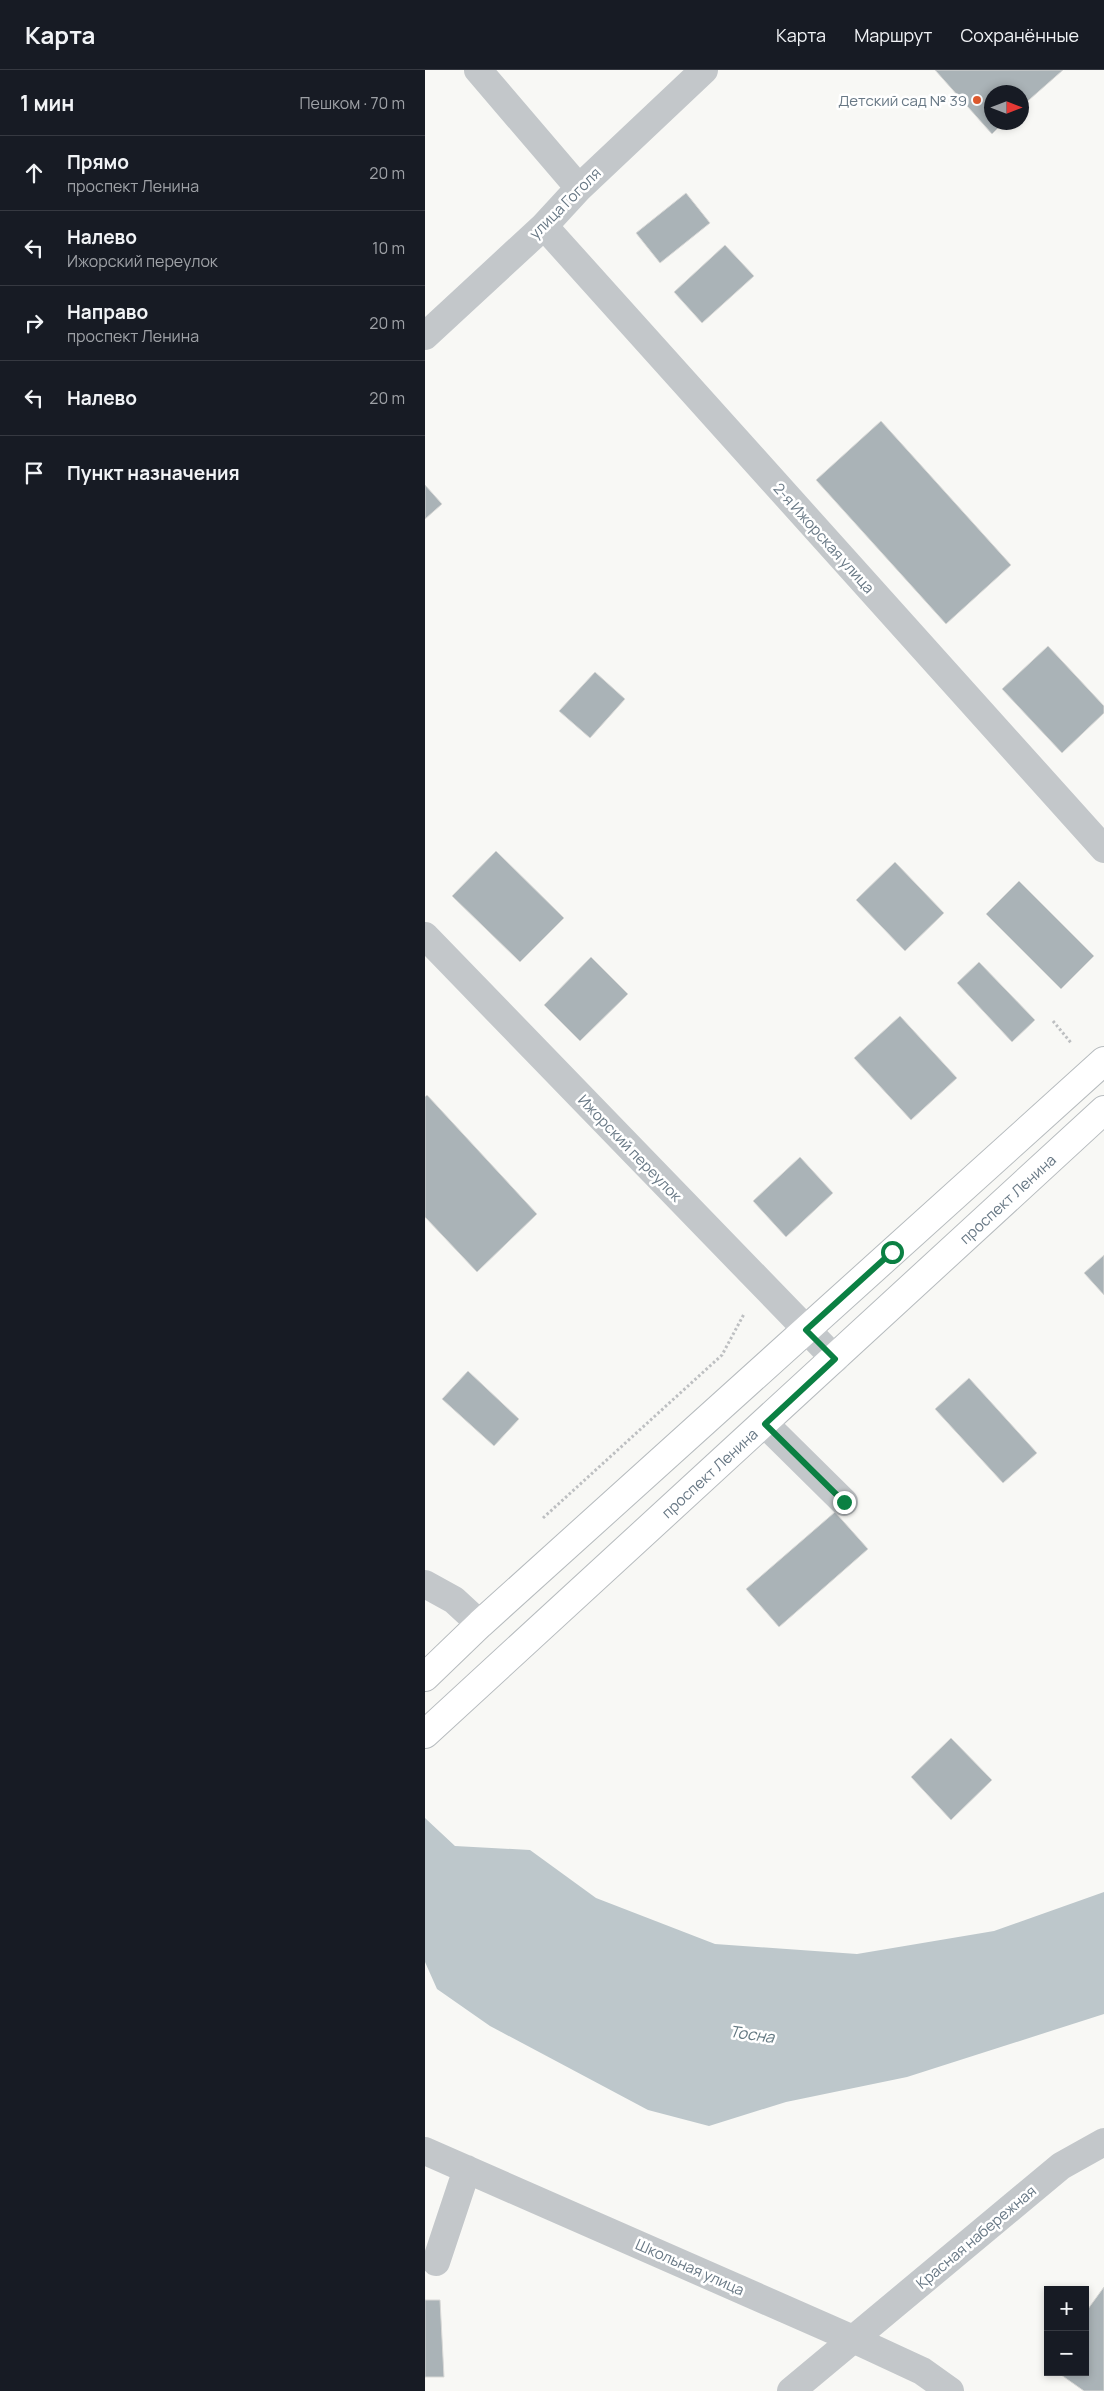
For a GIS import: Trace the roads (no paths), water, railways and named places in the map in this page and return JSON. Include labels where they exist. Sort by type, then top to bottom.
[{"type":"main road","points":[[431,1672],[480,1624],[1104,1060]]},
{"type":"main road","name":"проспект Ленина","points":[[425,1734],[765,1424],[1104,1110]]},
{"type":"street","points":[[478,70],[579,188]]},
{"type":"street","name":"улица Гоголя","points":[[425,336],[544,226],[579,188],[704,70]]},
{"type":"street","name":"2-я Ижорская улица","points":[[544,226],[1104,849]]},
{"type":"street","name":"Ижорский переулок","points":[[425,936],[835,1359]]},
{"type":"street","points":[[765,1424],[844,1502]]},
{"type":"street","points":[[425,1584],[454,1600],[480,1624]]},
{"type":"street","name":"Красная набережная","points":[[791,2391],[1061,2166],[1104,2142]]},
{"type":"street","name":"Школьная улица","points":[[425,2151],[853,2339],[922,2372],[950,2391]]},
{"type":"street","points":[[436,2262],[467,2169]]},
{"type":"water","name":"Тосна","points":[[425,1818],[455,1846],[530,1850],[596,1898],[715,1944],[857,1954],[994,1931],[1104,1892],[1104,2014],[907,2077],[786,2102],[709,2126],[648,2110],[490,2026],[437,1989],[425,1962]]},
{"type":"place","name":"Детский сад № 39","points":[[977,100]]}]
